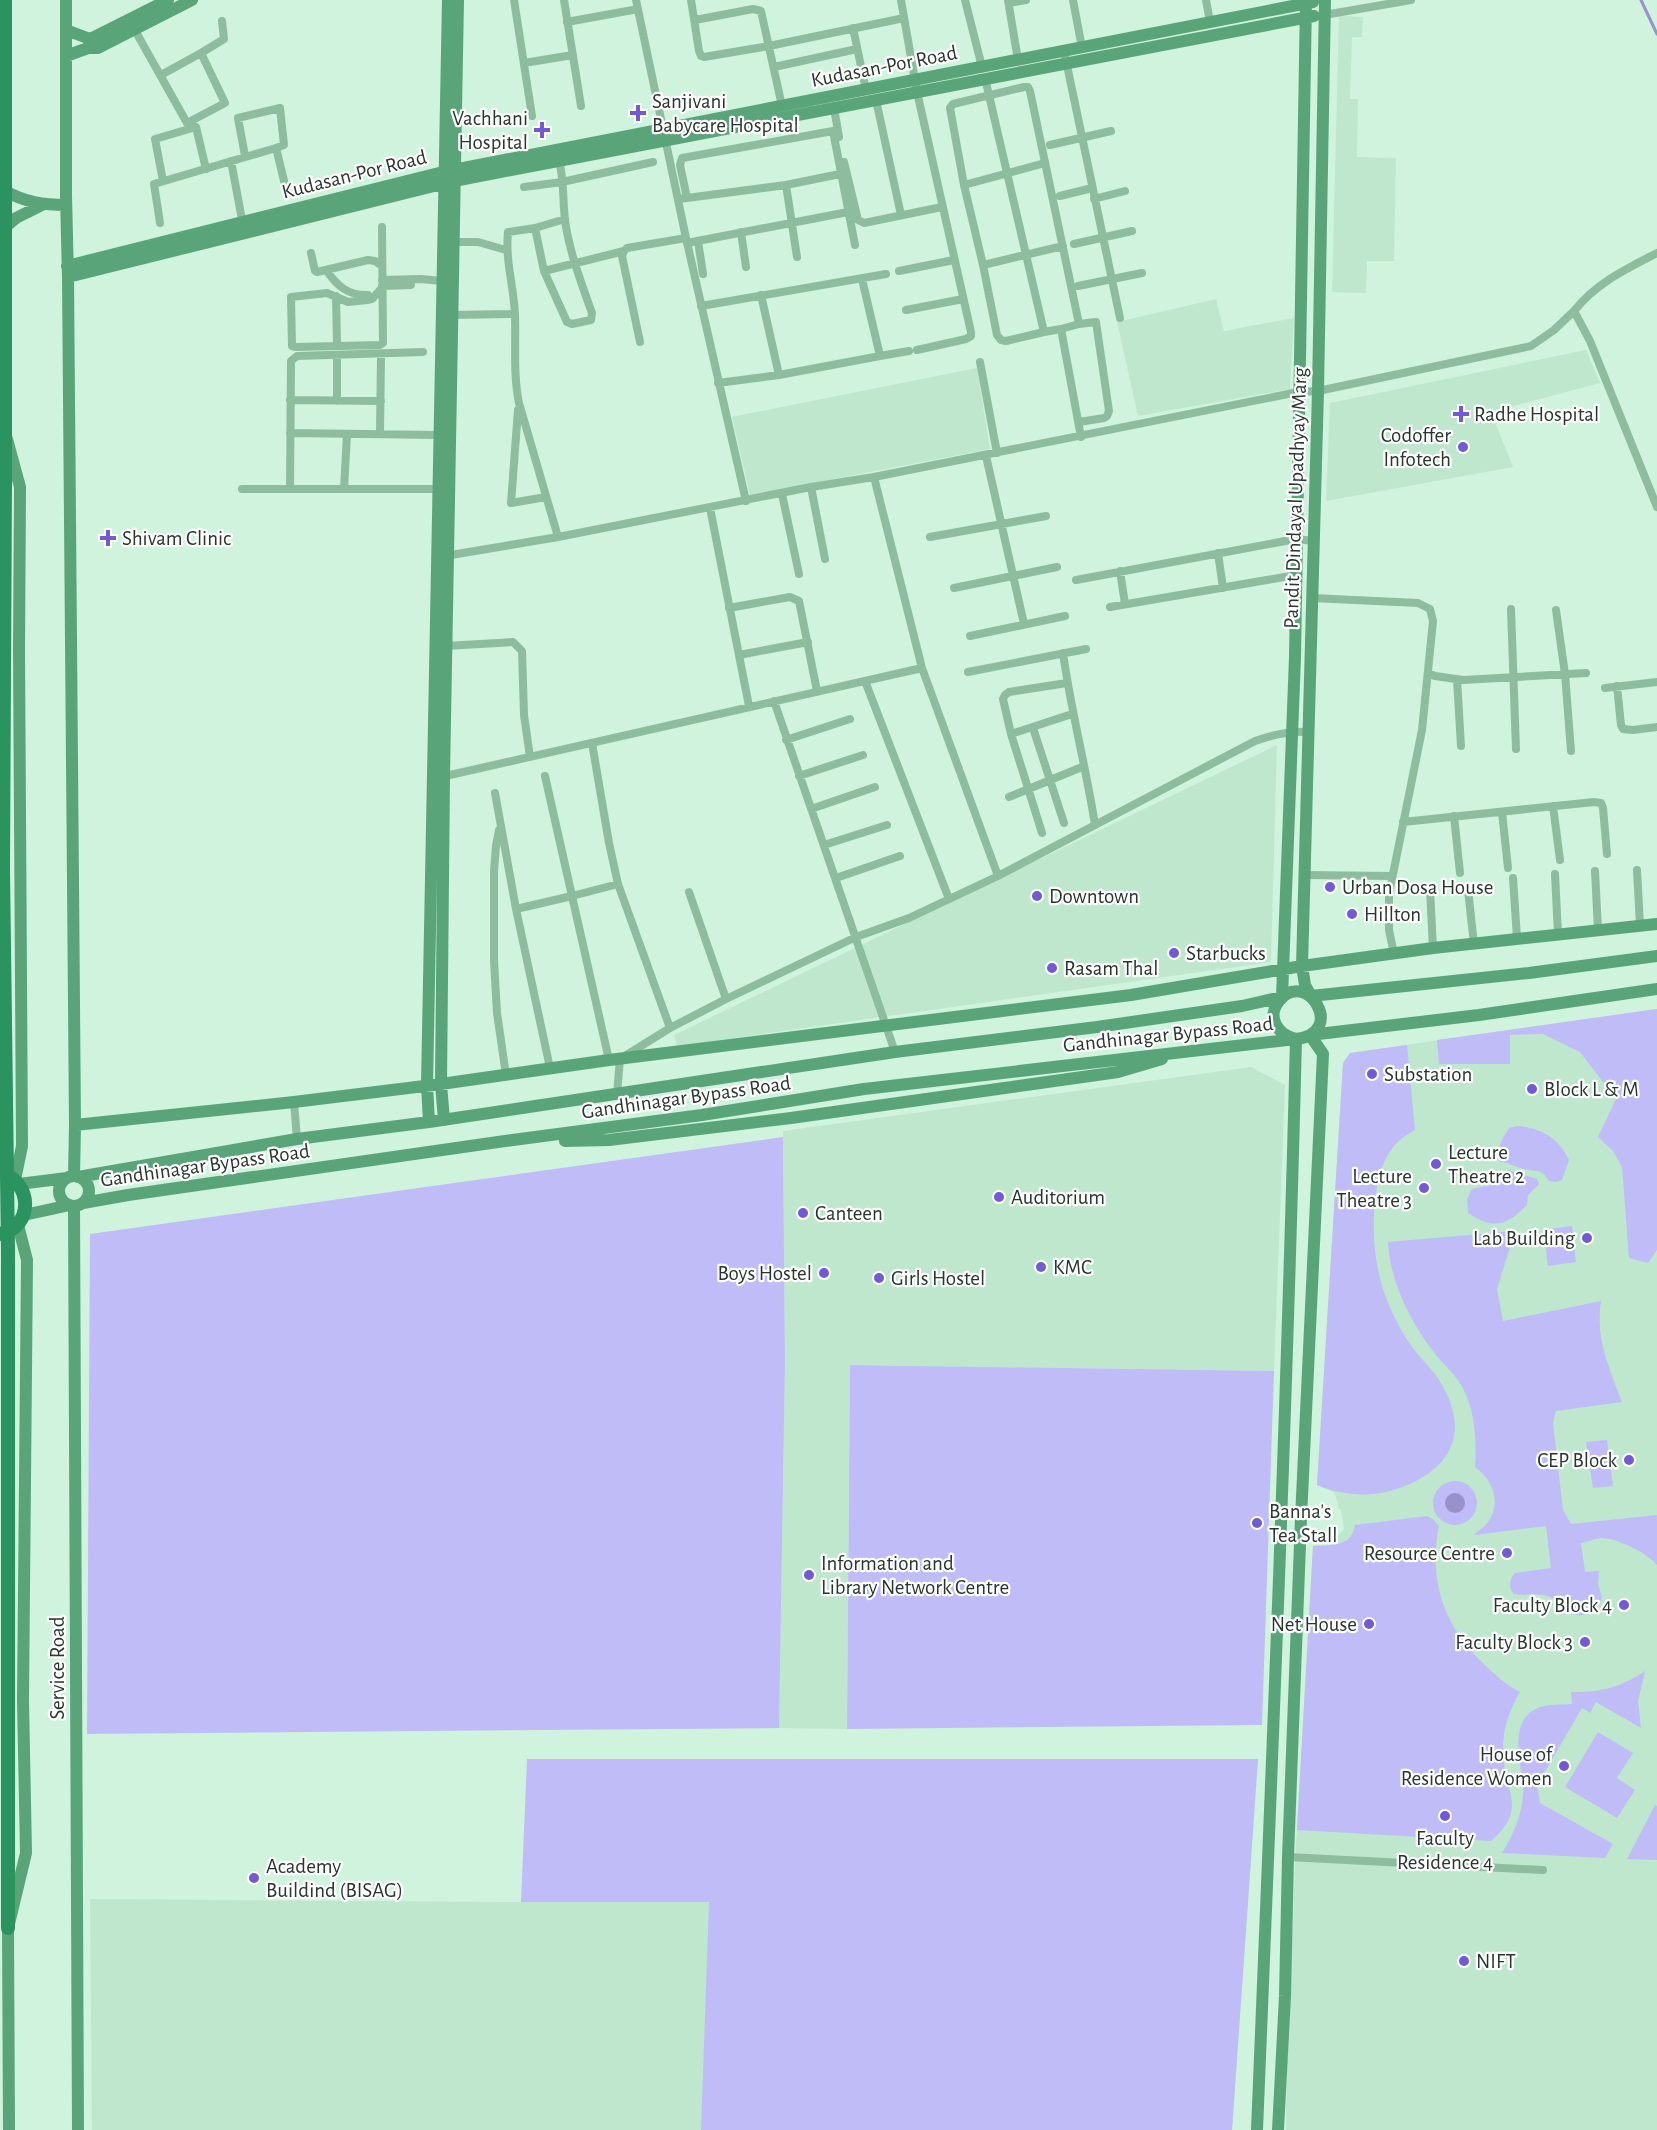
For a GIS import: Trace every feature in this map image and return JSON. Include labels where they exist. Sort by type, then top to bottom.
[{"type":"main road","points":[[5,0],[6,432],[3,882],[8,1251],[8,1928]]},
{"type":"main road","points":[[0,1173],[17,1182],[26,1200],[21,1220],[11,1230],[0,1234]]},
{"type":"street","points":[[66,0],[75,1125],[73,1177]]},
{"type":"street","points":[[66,30],[98,48],[168,0]]},
{"type":"street","points":[[132,24],[192,0]]},
{"type":"street","points":[[429,1122],[427,1085],[438,777],[443,489],[453,315],[454,242],[449,177],[448,0]]},
{"type":"street","points":[[443,489],[438,435],[442,281],[458,0]]},
{"type":"street","points":[[514,0],[532,116]]},
{"type":"street","points":[[564,0],[581,106]]},
{"type":"street","points":[[691,0],[699,51],[704,57],[904,18]]},
{"type":"street","points":[[718,383],[779,375],[913,351],[969,338],[971,332],[915,86],[901,0]]},
{"type":"street","points":[[965,0],[1044,332]]},
{"type":"street","points":[[1018,60],[1009,2],[1026,0]]},
{"type":"street","points":[[1073,0],[1082,48]]},
{"type":"street","points":[[1206,0],[1210,22]]},
{"type":"street","points":[[1324,6],[1411,0]]},
{"type":"street","name":"Kudasan-Por Road","points":[[983,73],[1018,60],[1065,57],[1082,48],[1306,1],[1324,6]]},
{"type":"street","name":"Pandit Dindayal Upadhyay Marg","points":[[1282,997],[1289,842],[1296,575],[1306,1]]},
{"type":"street","points":[[567,22],[637,5],[665,135],[682,199]]},
{"type":"street","name":"Kudasan-Por Road","points":[[449,177],[559,161],[783,106],[866,90],[915,86],[1065,57],[1307,16],[1324,6]]},
{"type":"street","name":"Pandit Dindayal Upadhyay Marg","points":[[1311,996],[1305,985],[1302,966],[1318,392],[1324,6]]},
{"type":"street","points":[[695,20],[757,9],[763,14],[783,106]]},
{"type":"street","points":[[161,75],[224,39],[222,21]]},
{"type":"street","points":[[132,24],[187,123],[225,103],[201,53]]},
{"type":"street","points":[[853,28],[866,90]]},
{"type":"street","points":[[66,56],[89,44]]},
{"type":"street","points":[[774,67],[857,50]]},
{"type":"street","points":[[524,63],[573,55]]},
{"type":"street","points":[[1065,57],[1120,318]]},
{"type":"street","name":"Kudasan-Por Road","points":[[68,271],[449,177],[665,135],[876,100],[915,86]]},
{"type":"street","points":[[1079,324],[1028,87],[954,104],[951,108],[964,185],[1001,340],[1006,341],[1096,322],[1109,411],[1104,418],[1079,422]]},
{"type":"street","points":[[876,100],[901,215]]},
{"type":"street","points":[[160,223],[154,184],[284,145],[280,108],[238,118],[244,156]]},
{"type":"street","points":[[834,108],[844,165],[858,220],[864,223],[942,207]]},
{"type":"street","points":[[163,181],[155,139],[196,127],[206,169]]},
{"type":"street","points":[[746,501],[686,240],[680,165],[682,158],[833,131],[855,245]]},
{"type":"street","points":[[1050,145],[1112,131]]},
{"type":"street","points":[[276,148],[286,189]]},
{"type":"street","points":[[231,161],[244,228]]},
{"type":"street","points":[[535,228],[544,271],[567,322],[572,324],[591,320],[592,313],[575,262],[565,219],[559,161]]},
{"type":"street","points":[[524,187],[562,182],[653,162]]},
{"type":"street","points":[[964,185],[1045,164]]},
{"type":"street","points":[[682,199],[786,185],[840,174]]},
{"type":"street","points":[[786,185],[797,257]]},
{"type":"street","points":[[1060,196],[1092,188]]},
{"type":"street","points":[[5,191],[42,205],[66,205]]},
{"type":"street","points":[[1094,199],[1125,191]]},
{"type":"street","points":[[5,227],[15,218],[42,205]]},
{"type":"street","points":[[544,271],[624,251],[627,248],[686,240],[698,241],[848,212]]},
{"type":"street","points":[[558,537],[519,403],[515,365],[515,314],[506,250],[508,232],[535,228],[565,219]]},
{"type":"street","points":[[290,489],[291,361],[297,356],[383,343],[382,227]]},
{"type":"street","points":[[1074,244],[1132,231]]},
{"type":"street","points":[[741,232],[746,267]]},
{"type":"street","points":[[698,241],[703,274]]},
{"type":"street","points":[[454,242],[478,242],[506,250]]},
{"type":"street","points":[[983,265],[1063,246]]},
{"type":"street","points":[[624,251],[622,256],[640,342]]},
{"type":"street","points":[[311,253],[317,272],[368,260],[375,261],[382,266]]},
{"type":"street","points":[[442,556],[558,537],[811,487],[986,456],[1298,392],[1318,392],[1531,346],[1554,330],[1594,289],[1657,253]]},
{"type":"street","points":[[899,271],[954,260]]},
{"type":"street","points":[[327,271],[339,285],[351,294],[375,295]]},
{"type":"street","points":[[1078,286],[1142,273]]},
{"type":"street","points":[[702,306],[886,274]]},
{"type":"street","points":[[423,352],[381,354],[296,348],[291,342],[291,297],[327,293],[348,302],[372,299],[382,285],[422,279],[442,281]]},
{"type":"street","points":[[862,279],[880,356]]},
{"type":"street","points":[[761,295],[779,375]]},
{"type":"street","points":[[336,296],[337,401]]},
{"type":"street","points":[[906,310],[963,299]]},
{"type":"street","points":[[1574,311],[1590,341],[1657,507]]},
{"type":"street","points":[[453,315],[515,314]]},
{"type":"street","points":[[1061,330],[1081,437]]},
{"type":"street","points":[[380,434],[381,354]]},
{"type":"street","points":[[980,362],[997,453]]},
{"type":"street","points":[[290,400],[381,401]]},
{"type":"street","points":[[519,403],[511,503],[546,497]]},
{"type":"street","points":[[6,432],[20,487],[22,1146],[17,1182]]},
{"type":"street","points":[[290,433],[438,435]]},
{"type":"street","points":[[344,489],[347,434]]},
{"type":"street","points":[[986,456],[1024,624]]},
{"type":"street","points":[[874,477],[922,668],[998,876]]},
{"type":"street","points":[[811,487],[825,559]]},
{"type":"street","points":[[242,489],[443,489]]},
{"type":"street","points":[[782,494],[799,574]]},
{"type":"street","points":[[710,508],[749,706]]},
{"type":"street","points":[[930,537],[1046,516]]},
{"type":"street","points":[[1076,580],[1296,539],[1314,541]]},
{"type":"street","points":[[1218,553],[1223,588]]},
{"type":"street","points":[[442,556],[446,646],[438,777],[441,1084],[444,1120]]},
{"type":"street","points":[[954,588],[1057,567]]},
{"type":"street","points":[[1120,571],[1125,604]]},
{"type":"street","points":[[1110,607],[1296,575]]},
{"type":"street","points":[[729,608],[795,598],[801,606],[817,691]]},
{"type":"street","points":[[1312,598],[1418,603],[1430,609],[1433,621],[1422,730],[1391,876],[1388,909],[1394,954]]},
{"type":"street","points":[[1511,609],[1516,749]]},
{"type":"street","points":[[1556,610],[1565,674],[1571,751]]},
{"type":"street","points":[[970,636],[1065,616]]},
{"type":"street","points":[[446,646],[513,642],[520,648],[530,757]]},
{"type":"street","points":[[739,655],[808,642]]},
{"type":"street","points":[[968,672],[1086,648]]},
{"type":"street","points":[[1063,653],[1072,714],[1095,825]]},
{"type":"street","points":[[438,777],[922,668]]},
{"type":"street","points":[[1428,673],[1457,679],[1586,673]]},
{"type":"street","points":[[1457,679],[1461,746]]},
{"type":"street","points":[[865,681],[949,899]]},
{"type":"street","points":[[1605,688],[1657,682]]},
{"type":"street","points":[[1042,833],[1011,734],[1003,699],[1005,694],[1017,690],[1067,683]]},
{"type":"street","points":[[1617,686],[1623,729],[1657,727]]},
{"type":"street","points":[[774,701],[895,1052]]},
{"type":"street","points":[[1011,734],[1072,714]]},
{"type":"street","points":[[786,740],[850,719]]},
{"type":"street","points":[[1033,728],[1064,822]]},
{"type":"street","points":[[614,1059],[726,999],[856,937],[909,918],[998,876],[1255,741],[1291,732],[1310,732]]},
{"type":"street","points":[[592,742],[618,884],[670,1028]]},
{"type":"street","points":[[799,776],[863,755]]},
{"type":"street","points":[[1009,797],[1083,767]]},
{"type":"street","points":[[545,776],[572,896],[614,1059],[617,1094]]},
{"type":"street","points":[[811,809],[875,787]]},
{"type":"street","points":[[495,793],[516,909],[550,1068]]},
{"type":"street","points":[[1403,822],[1594,802],[1600,803],[1603,808],[1606,854]]},
{"type":"street","points":[[1553,806],[1560,860]]},
{"type":"street","points":[[1502,812],[1508,868]]},
{"type":"street","points":[[1454,816],[1460,873]]},
{"type":"street","points":[[824,844],[886,825]]},
{"type":"street","points":[[500,828],[494,871],[494,960],[497,1013],[506,1075]]},
{"type":"street","points":[[836,878],[900,856]]},
{"type":"street","points":[[1637,870],[1640,925]]},
{"type":"street","points":[[1595,871],[1598,930]]},
{"type":"street","points":[[1555,874],[1558,934]]},
{"type":"street","points":[[1305,875],[1391,876]]},
{"type":"street","points":[[1514,878],[1517,938]]},
{"type":"street","points":[[516,909],[618,884]]},
{"type":"street","points":[[1430,890],[1433,948]]},
{"type":"street","points":[[1468,890],[1474,944]]},
{"type":"street","points":[[689,892],[726,999]]},
{"type":"street","points":[[75,1125],[441,1084],[614,1059],[1119,996],[1302,966],[1433,948],[1657,924]]},
{"type":"street","points":[[1657,956],[1529,973],[1311,996],[1296,992],[1282,997],[1274,1011],[1276,1027],[1281,1033],[1296,1039],[1310,1035],[1657,989]]},
{"type":"street","points":[[1310,1035],[1316,1030],[1321,1016],[1320,1008],[1311,996]]},
{"type":"street","name":"Gandhinagar Bypass Road","points":[[17,1182],[73,1177],[297,1139],[444,1120],[895,1052],[1097,1027],[1242,1006],[1282,997]]},
{"type":"street","points":[[1278,2130],[1285,1996],[1301,1518],[1323,1054],[1310,1035]]},
{"type":"street","points":[[1257,2130],[1276,1616],[1282,1519],[1296,1039]]},
{"type":"street","name":"Gandhinagar Bypass Road","points":[[21,1220],[75,1205],[128,1195],[702,1115],[864,1089],[1296,1039]]},
{"type":"street","points":[[505,1141],[609,1140],[790,1118],[1118,1072],[1198,1049]]},
{"type":"street","points":[[294,1102],[297,1139]]},
{"type":"street","points":[[73,1177],[85,1182],[89,1191],[86,1200],[75,1205],[62,1200],[59,1195],[60,1185],[73,1177]]},
{"type":"street","name":"Service Road","points":[[75,1205],[78,2130]]},
{"type":"street","points":[[9,2130],[8,1928],[26,1853],[23,1700],[27,1260],[21,1220]]},
{"type":"street","points":[[1282,1519],[1301,1518]]},
{"type":"street","points":[[1288,1857],[1543,1870]]},
{"type":"street","points":[[1262,1995],[1285,1996]]},
{"type":"street","points":[[1260,2067],[1281,2067]]},
{"type":"shaded area","points":[[1339,16],[1363,17],[1362,37],[1352,37],[1350,99],[1358,99],[1357,157],[1396,158],[1394,261],[1367,261],[1366,293],[1332,292]]},
{"type":"shaded area","points":[[1216,299],[1224,331],[1294,318],[1290,389],[1138,416],[1117,322]]},
{"type":"shaded area","points":[[1586,350],[1600,383],[1491,412],[1513,467],[1326,501],[1330,403]]},
{"type":"shaded area","points":[[977,368],[990,449],[750,495],[732,417]]},
{"type":"shaded area","points":[[1277,745],[1271,962],[677,1046],[674,1035]]},
{"type":"shaded area","points":[[1657,1009],[1657,2130],[1286,2130],[1296,1843],[1313,1546],[1337,1544],[1337,1537],[1344,1529],[1341,1509],[1339,1509],[1335,1493],[1317,1485],[1343,1063],[1350,1053]]},
{"type":"shaded area","points":[[1657,1009],[1657,1250],[1648,1263],[1629,1258],[1622,1167],[1613,1151],[1598,1137],[1616,1099],[1580,1052],[1543,1034],[1510,1035],[1510,1064],[1439,1064],[1437,1040]]},
{"type":"shaded area","points":[[1407,1045],[1415,1130],[1398,1141],[1392,1148],[1380,1173],[1375,1207],[1375,1250],[1384,1292],[1401,1330],[1437,1376],[1448,1396],[1455,1425],[1454,1439],[1441,1463],[1414,1482],[1390,1491],[1353,1494],[1317,1485],[1343,1063],[1350,1053]]},
{"type":"shaded area","points":[[1251,1067],[1285,1085],[1274,1371],[850,1365],[847,1729],[779,1728],[785,1364],[783,1131]]},
{"type":"shaded area","points":[[1516,1126],[1541,1131],[1560,1146],[1569,1160],[1562,1180],[1549,1181],[1544,1174],[1538,1171],[1500,1162],[1499,1148],[1502,1140],[1509,1128]]},
{"type":"shaded area","points":[[783,1137],[785,1364],[779,1728],[87,1734],[90,1234]]},
{"type":"shaded area","points":[[1508,1170],[1537,1179],[1539,1184],[1528,1195],[1527,1205],[1513,1218],[1499,1223],[1485,1222],[1468,1213],[1467,1199],[1472,1189],[1491,1185]]},
{"type":"shaded area","points":[[1572,1226],[1576,1262],[1548,1266],[1543,1230]]},
{"type":"shaded area","points":[[1515,1231],[1497,1289],[1503,1321],[1601,1301],[1602,1340],[1608,1365],[1622,1402],[1556,1411],[1553,1423],[1563,1510],[1571,1524],[1657,1515],[1657,1565],[1639,1551],[1614,1540],[1600,1538],[1581,1543],[1585,1572],[1599,1571],[1598,1584],[1602,1597],[1597,1609],[1588,1614],[1570,1612],[1547,1596],[1514,1594],[1511,1589],[1510,1581],[1515,1573],[1551,1568],[1546,1526],[1474,1535],[1488,1522],[1495,1500],[1487,1478],[1475,1467],[1474,1422],[1468,1399],[1457,1379],[1438,1358],[1410,1316],[1397,1287],[1390,1257],[1388,1242]]},
{"type":"shaded area","points":[[850,1365],[1274,1371],[1262,1725],[847,1729]]},
{"type":"shaded area","points":[[1607,1440],[1613,1486],[1593,1488],[1586,1442]]},
{"type":"shaded area","points":[[1455,1481],[1470,1488],[1477,1503],[1470,1518],[1455,1525],[1440,1518],[1433,1503],[1440,1488]]},
{"type":"shaded area","points":[[1455,1493],[1462,1496],[1465,1503],[1462,1510],[1455,1513],[1448,1510],[1445,1503],[1448,1496]]},
{"type":"shaded area","points":[[1427,1516],[1439,1526],[1436,1546],[1438,1584],[1449,1618],[1470,1650],[1497,1676],[1520,1692],[1509,1715],[1504,1738],[1503,1755],[1512,1800],[1509,1820],[1491,1841],[1297,1830],[1313,1546],[1333,1545],[1345,1541],[1350,1537],[1355,1525]]},
{"type":"shaded area","points":[[1645,1671],[1638,1701],[1641,1728],[1596,1702],[1590,1713],[1582,1708],[1537,1785],[1540,1803],[1613,1844],[1605,1858],[1502,1853],[1516,1826],[1522,1804],[1523,1785],[1518,1747],[1519,1734],[1522,1723],[1529,1714],[1544,1706],[1572,1704],[1571,1692],[1610,1688]]},
{"type":"shaded area","points":[[1598,1732],[1633,1753],[1617,1778],[1635,1790],[1617,1818],[1565,1787]]},
{"type":"shaded area","points":[[527,1759],[1258,1759],[1232,2130],[701,2130],[709,1902],[521,1902]]},
{"type":"shaded area","points":[[1258,1759],[1232,2130],[92,2130],[90,1899],[709,1901]]},
{"type":"shaded area","points":[[1655,1805],[1657,1806],[1657,1860],[1627,1859]]},
{"type":"waterway","points":[[1641,0],[1657,34]]},
{"type":"place","name":"Sanjivani Babycare Hospital","points":[[638,113]]},
{"type":"place","name":"Vachhani Hospital","points":[[542,130]]},
{"type":"place","name":"Radhe Hospital","points":[[1461,414]]},
{"type":"place","name":"Codoffer Infotech","points":[[1463,447]]},
{"type":"place","name":"Shivam Clinic","points":[[108,538]]},
{"type":"place","name":"Urban Dosa House","points":[[1330,887]]},
{"type":"place","name":"Downtown","points":[[1037,896]]},
{"type":"place","name":"Hillton","points":[[1352,914]]},
{"type":"place","name":"Starbucks","points":[[1174,953]]},
{"type":"place","name":"Rasam Thal","points":[[1052,968]]},
{"type":"place","name":"Substation","points":[[1372,1074]]},
{"type":"place","name":"Block L & M","points":[[1532,1089]]},
{"type":"place","name":"Lecture Theatre 2","points":[[1436,1164]]},
{"type":"place","name":"Lecture Theatre 3","points":[[1424,1188]]},
{"type":"place","name":"Auditorium","points":[[999,1197]]},
{"type":"place","name":"Canteen","points":[[803,1213]]},
{"type":"place","name":"Lab Building","points":[[1587,1238]]},
{"type":"place","name":"KMC","points":[[1041,1267]]},
{"type":"place","name":"Boys Hostel","points":[[824,1273]]},
{"type":"place","name":"Girls Hostel","points":[[879,1278]]},
{"type":"place","name":"CEP Block","points":[[1629,1460]]},
{"type":"place","name":"Banna's Tea Stall","points":[[1257,1523]]},
{"type":"place","name":"Resource Centre","points":[[1507,1553]]},
{"type":"place","name":"Information and Library Network Centre","points":[[809,1575]]},
{"type":"place","name":"Faculty Block 4","points":[[1624,1605]]},
{"type":"place","name":"Net House","points":[[1369,1624]]},
{"type":"place","name":"Faculty Block 3","points":[[1585,1642]]},
{"type":"place","name":"House of Residence Women","points":[[1564,1766]]},
{"type":"place","name":"Faculty Residence 4","points":[[1445,1816]]},
{"type":"place","name":"Academy Buildind (BISAG)","points":[[254,1878]]},
{"type":"place","name":"NIFT","points":[[1464,1961]]}]
